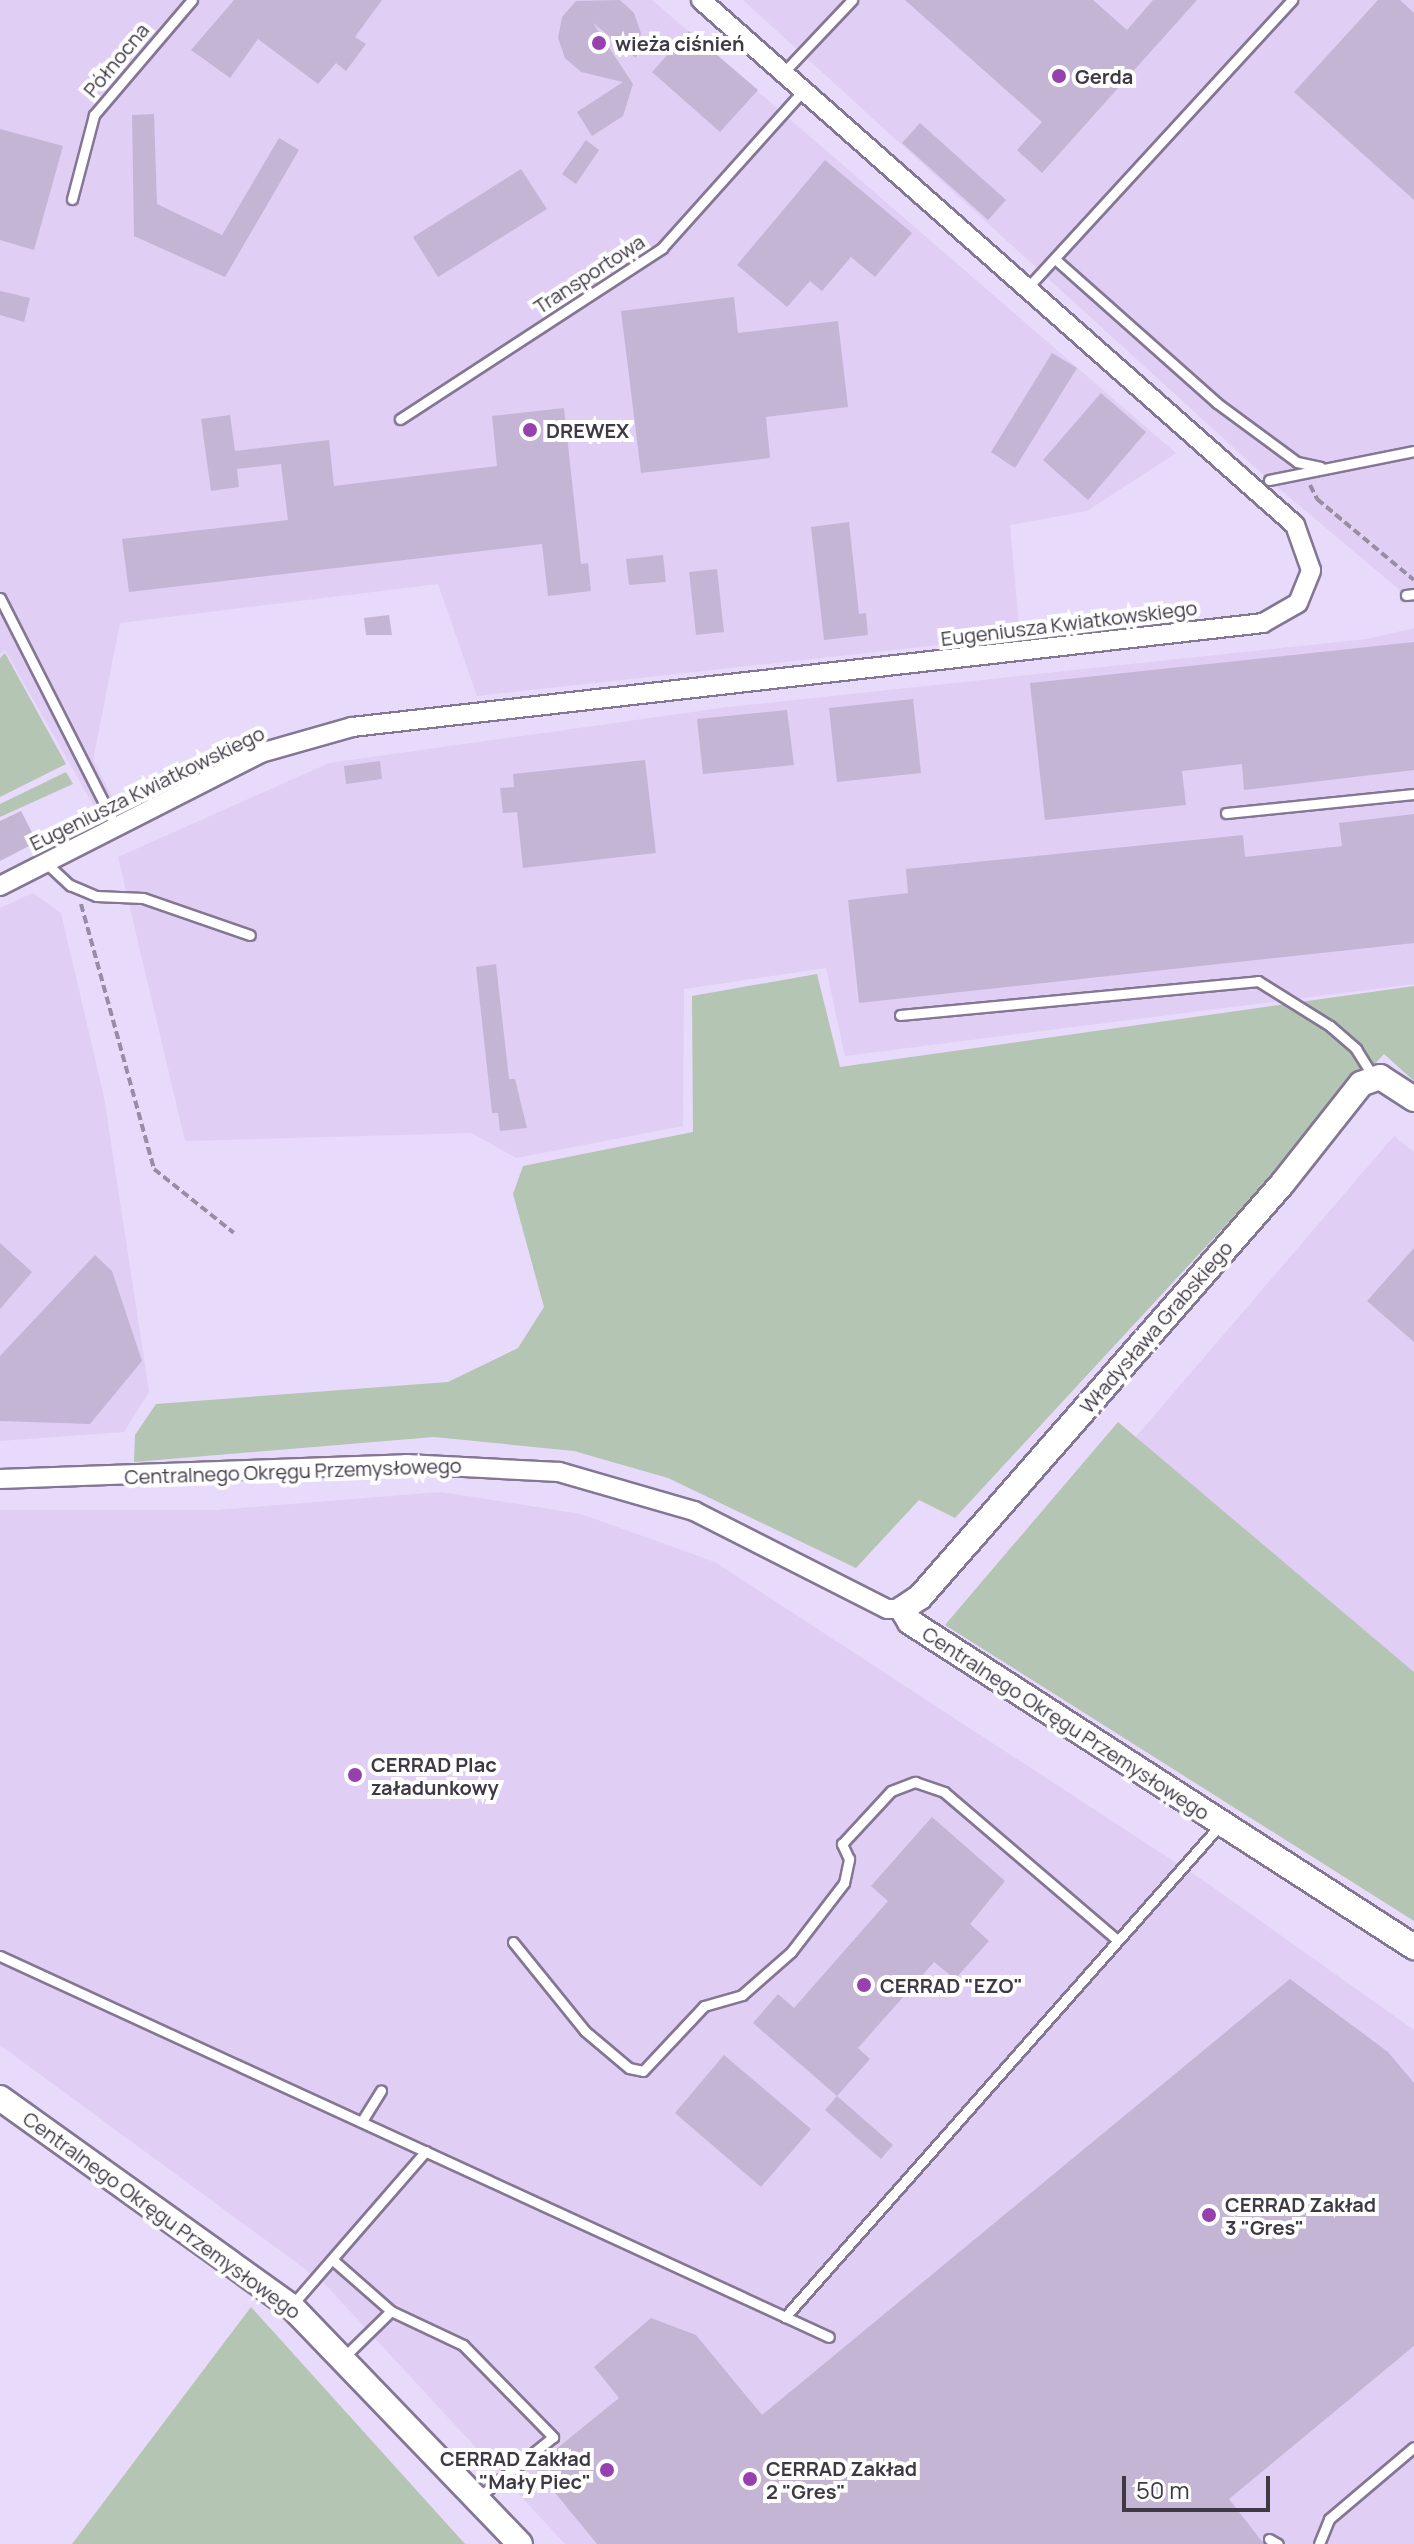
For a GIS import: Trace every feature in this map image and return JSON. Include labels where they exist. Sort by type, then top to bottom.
[{"type":"street","name":"Eugeniusza Kwiatkowskiego","points":[[0,886],[261,753],[352,727],[1263,623],[1288,612],[1305,592],[1311,570],[1295,525],[1029,286],[802,92],[701,0]]},
{"type":"street","points":[[1373,1077],[1389,1079],[1414,1099]]},
{"type":"street","name":"Władysława Grabskiego","points":[[902,1609],[920,1597],[1373,1077]]},
{"type":"street","name":"Centralnego Okręgu Przemysłowego","points":[[0,1479],[436,1464],[559,1472],[694,1511],[887,1609],[902,1609],[910,1622],[1414,1947]]},
{"type":"street","name":"Centralnego Okręgu Przemysłowego","points":[[0,2098],[291,2306],[345,2356],[520,2544]]},
{"type":"lane","name":"Północna","points":[[72,199],[94,115],[192,0]]},
{"type":"lane","points":[[782,74],[852,0]]},
{"type":"lane","points":[[1029,286],[1292,0]]},
{"type":"lane","name":"Transportowa","points":[[400,419],[662,248],[802,92]]},
{"type":"lane","points":[[1055,259],[1217,403],[1297,462],[1320,467]]},
{"type":"lane","points":[[1269,480],[1320,467],[1414,451]]},
{"type":"lane","points":[[0,598],[116,827]]},
{"type":"lane","points":[[1226,813],[1414,794]]},
{"type":"lane","points":[[46,863],[76,887],[96,896],[143,898],[250,935]]},
{"type":"lane","points":[[900,1015],[1258,981],[1330,1026],[1356,1049],[1373,1077]]},
{"type":"lane","points":[[513,1942],[585,2031],[629,2068],[643,2071],[704,2006],[742,1995],[791,1952],[844,1883],[849,1859],[842,1844],[891,1791],[915,1782],[944,1792],[1117,1940]]},
{"type":"lane","points":[[785,2317],[1221,1824]]},
{"type":"lane","points":[[0,1956],[829,2337]]},
{"type":"lane","points":[[362,2121],[381,2090]]},
{"type":"lane","points":[[291,2306],[334,2261],[426,2151]]},
{"type":"lane","points":[[334,2261],[391,2311],[463,2345],[553,2437],[477,2498]]},
{"type":"lane","points":[[345,2356],[391,2311]]},
{"type":"lane","points":[[1319,2544],[1329,2519],[1414,2447]]},
{"type":"path","points":[[1305,476],[1317,499],[1414,580]]},
{"type":"path","points":[[76,887],[154,1169],[234,1233]]},
{"type":"shaded area","points":[[0,0],[652,0],[1176,453],[1087,511],[1010,525],[1020,636],[477,696],[438,584],[120,623],[93,760],[117,806],[99,815],[5,650],[0,654]]},
{"type":"shaded area","points":[[743,0],[1414,0],[1414,602],[1269,480]]},
{"type":"shaded area","points":[[1414,628],[1414,984],[845,1056],[826,968],[684,989],[683,1126],[516,1158],[472,1133],[185,1141],[118,857],[329,763],[728,707],[1367,639]]},
{"type":"shaded area","points":[[33,893],[61,913],[104,1097],[149,1392],[124,1432],[0,1441],[0,908]]},
{"type":"shaded area","points":[[1394,1136],[1414,1152],[1414,1672],[1134,1439]]},
{"type":"shaded area","points":[[441,1492],[581,1514],[715,1562],[1204,1881],[1414,2030],[1414,2544],[565,2544],[324,2283],[0,2045],[0,1510],[217,1510]]},
{"type":"green space","points":[[5,653],[66,764],[0,797],[0,658]]},
{"type":"green space","points":[[66,772],[73,784],[0,817],[0,804]]},
{"type":"green space","points":[[817,974],[840,1067],[1414,986],[1414,1081],[1384,1054],[955,1518],[919,1500],[856,1568],[668,1478],[574,1451],[434,1437],[134,1462],[135,1435],[156,1404],[448,1382],[518,1348],[544,1307],[513,1194],[523,1166],[693,1132],[692,996]]},
{"type":"green space","points":[[1118,1422],[1414,1672],[1414,1921],[945,1625]]},
{"type":"green space","points":[[251,2307],[465,2544],[72,2544]]},
{"type":"building","points":[[234,0],[382,0],[355,37],[366,44],[346,71],[336,63],[318,84],[258,39],[230,78],[191,50]]},
{"type":"building","name":"wieża ciśnień","points":[[620,0],[634,13],[641,33],[636,58],[593,23],[633,84],[623,116],[592,136],[577,112],[623,82],[581,72],[565,58],[558,38],[562,17],[576,1]]},
{"type":"building","name":"Gerda","points":[[905,0],[1093,0],[1127,30],[1153,0],[1197,0],[1042,173],[1017,150],[1042,122]]},
{"type":"building","points":[[1378,0],[1400,0],[1414,13],[1414,200],[1294,92]]},
{"type":"building","points":[[689,31],[758,90],[720,132],[652,72]]},
{"type":"building","points":[[154,114],[157,204],[222,235],[279,138],[299,150],[225,277],[134,236],[132,115]]},
{"type":"building","points":[[920,123],[1006,200],[988,220],[902,143]]},
{"type":"building","points":[[0,129],[63,146],[34,250],[0,240]]},
{"type":"building","points":[[586,140],[599,150],[576,184],[562,174]]},
{"type":"building","points":[[825,160],[912,233],[875,277],[851,257],[822,291],[810,281],[787,307],[737,265]]},
{"type":"building","points":[[521,169],[547,209],[438,277],[413,237]]},
{"type":"building","points":[[0,291],[30,298],[24,322],[0,315]]},
{"type":"building","points":[[734,297],[738,333],[838,321],[848,407],[766,417],[770,458],[641,473],[621,311]]},
{"type":"building","points":[[1052,353],[1077,368],[1015,468],[991,452]]},
{"type":"building","points":[[1101,393],[1146,432],[1088,500],[1043,460]]},
{"type":"building","points":[[564,408],[581,564],[588,563],[591,591],[548,596],[542,544],[129,592],[122,539],[288,520],[281,464],[237,469],[239,487],[211,491],[201,419],[230,415],[235,451],[329,440],[334,486],[497,466],[492,416]]},
{"type":"building","points":[[849,522],[859,614],[866,613],[868,635],[824,640],[811,527]]},
{"type":"building","points":[[663,555],[666,582],[629,585],[626,559]]},
{"type":"building","points":[[717,569],[724,632],[696,635],[689,572]]},
{"type":"building","points":[[389,615],[392,635],[366,635],[364,618]]},
{"type":"building","points":[[1414,642],[1414,770],[1244,790],[1242,764],[1182,771],[1186,805],[1045,820],[1030,683]]},
{"type":"building","points":[[913,699],[921,773],[837,782],[829,708]]},
{"type":"building","points":[[787,710],[794,765],[703,774],[697,719]]},
{"type":"building","points":[[645,760],[656,853],[523,868],[517,812],[503,813],[500,788],[514,787],[513,774]]},
{"type":"building","points":[[380,761],[382,779],[346,784],[344,766]]},
{"type":"building","points":[[21,811],[37,842],[0,861],[0,821]]},
{"type":"building","points":[[1414,814],[1414,943],[859,1003],[848,900],[908,893],[906,869],[1243,835],[1245,857],[1342,846],[1339,823]]},
{"type":"building","points":[[496,964],[509,1079],[515,1079],[527,1128],[500,1131],[498,1113],[492,1113],[476,967]]},
{"type":"building","points":[[0,1243],[32,1272],[0,1309]]},
{"type":"building","points":[[1414,1248],[1414,1342],[1367,1301]]},
{"type":"building","points":[[95,1255],[112,1271],[142,1361],[90,1424],[0,1421],[0,1356]]},
{"type":"building","name":"CERRAD \"EZO\"","points":[[932,1817],[1005,1881],[970,1924],[989,1941],[955,1979],[934,1962],[858,2048],[870,2059],[837,2096],[753,2023],[778,1994],[794,2008],[888,1901],[871,1886]]},
{"type":"building","name":"CERRAD Zakład 3 \"Gres\"","points":[[1290,1979],[1388,2052],[1414,2083],[1414,2346],[1229,2499],[1264,2544],[597,2544],[534,2467],[619,2398],[594,2367],[651,2318],[696,2335],[762,2415]]},
{"type":"building","points":[[724,2055],[811,2129],[761,2187],[675,2113]]},
{"type":"building","points":[[837,2096],[893,2145],[881,2159],[825,2110]]},
{"type":"place","name":"wieża ciśnień","points":[[599,43]]},
{"type":"place","name":"Gerda","points":[[1059,76]]},
{"type":"place","name":"DREWEX","points":[[530,430]]},
{"type":"place","name":"CERRAD Plac załadunkowy","points":[[355,1775]]},
{"type":"place","name":"CERRAD \"EZO\"","points":[[864,1985]]},
{"type":"place","name":"CERRAD Zakład 3 \"Gres\"","points":[[1209,2215]]},
{"type":"place","name":"CERRAD Zakład \"Mały Piec\"","points":[[607,2470]]},
{"type":"place","name":"CERRAD Zakład 2 \"Gres\"","points":[[750,2479]]}]
